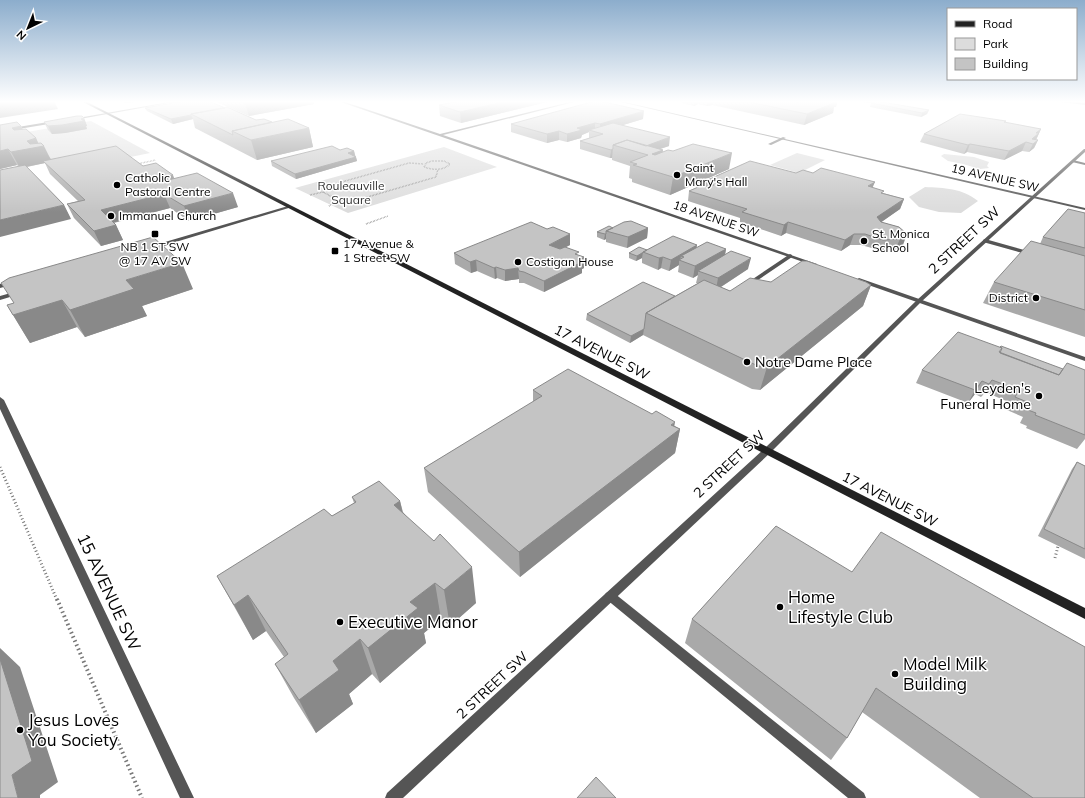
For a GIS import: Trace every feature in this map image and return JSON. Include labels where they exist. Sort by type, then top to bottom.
[{"type":"main road","name":"17 AVENUE SW","points":[[156,138],[1085,614]]},
{"type":"street","name":"18 AVENUE SW","points":[[449,138],[819,266]]},
{"type":"street","points":[[770,144],[783,138]]},
{"type":"street","name":"19 AVENUE SW","points":[[785,138],[1085,209]]},
{"type":"street","name":"2 STREET SW","points":[[392,798],[766,450],[919,301],[1085,150]]},
{"type":"street","points":[[1073,161],[1085,164]]},
{"type":"street","points":[[146,253],[167,243],[290,207]]},
{"type":"street","points":[[985,241],[1036,256]]},
{"type":"street","points":[[143,246],[167,243]]},
{"type":"street","points":[[738,290],[790,256]]},
{"type":"street","points":[[855,279],[1085,358]]},
{"type":"street","points":[[0,286],[22,280]]},
{"type":"street","points":[[0,298],[27,290]]},
{"type":"street","name":"15 AVENUE SW","points":[[0,400],[187,798]]},
{"type":"street","points":[[610,596],[859,798]]},
{"type":"path","points":[[143,168],[137,164],[156,160]]},
{"type":"path","points":[[308,196],[323,192],[331,185],[408,163],[424,164],[436,161],[447,162],[450,164],[445,168],[438,169],[427,168],[424,164]]},
{"type":"path","points":[[329,206],[339,200],[364,198],[436,177],[438,169]]},
{"type":"path","points":[[323,192],[339,200]]},
{"type":"path","points":[[366,224],[388,216]]},
{"type":"path","points":[[0,467],[142,798]]},
{"type":"path","points":[[1055,558],[1058,546]]},
{"type":"green space","points":[[27,138],[123,138],[150,153],[62,171]]},
{"type":"green space","name":"Rouleauville Square","points":[[444,147],[497,167],[348,213],[295,188]]},
{"type":"green space","points":[[797,153],[825,160],[799,173],[770,165]]},
{"type":"green space","points":[[944,154],[974,157],[989,162],[987,166],[989,168],[980,169],[948,161],[941,156]]},
{"type":"green space","points":[[925,187],[946,188],[959,191],[966,193],[978,201],[961,213],[939,212],[919,207],[909,197]]},
{"type":"building","points":[[0,138],[35,138],[27,141],[30,144],[41,143],[44,146],[11,152],[8,149],[0,151]]},
{"type":"building","points":[[247,138],[260,138],[251,140]]},
{"type":"building","points":[[589,138],[667,138],[646,146],[627,140],[613,145],[613,149],[611,150],[580,141]]},
{"type":"building","points":[[941,138],[1033,138],[1038,140],[1033,144],[1026,142],[1009,151],[970,144],[968,145]]},
{"type":"building","points":[[627,140],[663,150],[652,154],[655,155],[693,144],[732,153],[673,177],[633,165],[637,164],[630,162],[648,155],[613,145]]},
{"type":"building","points":[[116,146],[143,166],[156,163],[173,175],[160,178],[164,181],[197,173],[233,193],[184,206],[164,194],[101,210],[116,225],[94,231],[67,204],[85,200],[43,161]]},
{"type":"building","points":[[332,146],[340,150],[347,148],[354,151],[348,153],[356,157],[295,174],[271,161]]},
{"type":"building","points":[[750,161],[796,173],[803,170],[813,173],[821,168],[875,182],[868,186],[884,191],[881,193],[904,199],[877,217],[881,222],[899,227],[907,234],[900,239],[883,240],[865,234],[854,234],[845,240],[788,222],[784,225],[742,212],[747,209],[689,191],[703,185],[709,187],[714,185],[703,182]]},
{"type":"building","points":[[25,165],[64,205],[0,220],[0,170]]},
{"type":"building","points":[[1068,209],[1085,213],[1085,248],[1043,237]]},
{"type":"building","points":[[631,221],[648,228],[628,237],[606,231],[624,222]]},
{"type":"building","name":"Costigan House","points":[[531,222],[547,229],[553,227],[570,234],[549,245],[560,249],[565,247],[579,252],[575,254],[584,257],[579,260],[582,262],[544,281],[519,271],[518,268],[505,270],[496,267],[494,268],[476,260],[470,262],[454,253]]},
{"type":"building","points":[[609,226],[613,228],[606,231],[606,234],[597,232]]},
{"type":"building","points":[[673,236],[697,245],[671,260],[663,257],[659,258],[643,252]]},
{"type":"building","points":[[153,237],[182,263],[126,280],[134,289],[70,310],[62,300],[13,315],[7,305],[14,303],[1,283],[9,278]]},
{"type":"building","points":[[1031,241],[1085,256],[1085,310],[994,282]]},
{"type":"building","points":[[707,242],[726,249],[695,266],[679,260],[684,257],[681,256]]},
{"type":"building","points":[[639,247],[647,250],[637,256],[629,253]]},
{"type":"building","points":[[731,251],[751,258],[718,278],[698,271]]},
{"type":"building","name":"Notre Dame Place","points":[[802,261],[807,261],[871,285],[767,367],[758,366],[646,313],[704,280],[730,291],[750,278],[771,282]]},
{"type":"building","points":[[643,282],[675,296],[646,313],[644,329],[631,336],[587,314]]},
{"type":"building","name":"Leyden's Funeral Home","points":[[958,332],[1002,348],[999,352],[1059,375],[1067,363],[1085,370],[1085,435],[1035,415],[1036,413],[1028,410],[1032,404],[1015,397],[1019,390],[992,380],[989,384],[982,381],[975,390],[922,370]]},
{"type":"building","points":[[1001,346],[1063,369],[1059,375],[1000,353],[1002,348],[1000,347]]},
{"type":"building","points":[[568,369],[652,414],[656,411],[675,422],[671,425],[680,429],[519,552],[424,468],[542,396],[533,390]]},
{"type":"building","points":[[1077,462],[1085,466],[1085,549],[1044,529]]},
{"type":"building","name":"Executive Manor","points":[[379,481],[400,501],[394,505],[434,541],[440,534],[472,567],[444,590],[435,583],[410,602],[418,608],[368,648],[360,639],[333,661],[339,670],[299,700],[275,664],[288,654],[248,595],[234,605],[217,576],[324,509],[332,516],[356,502],[352,497]]},
{"type":"building","name":"Model Milk Building","points":[[776,526],[852,572],[881,532],[1085,647],[1085,798],[1033,798],[876,688],[847,738],[692,619]]},
{"type":"building","points":[[0,659],[32,761],[12,775],[18,798],[0,798]]},
{"type":"building","points":[[596,777],[616,798],[577,798]]},
{"type":"place","name":"Saint Mary's Hall","points":[[677,175]]},
{"type":"place","name":"Catholic Pastoral Centre","points":[[117,185]]},
{"type":"place","name":"Immanuel Church","points":[[111,216]]},
{"type":"place","name":"NB 1 ST SW @ 17 AV SW","points":[[155,234]]},
{"type":"place","name":"St. Monica School","points":[[864,241]]},
{"type":"place","name":"17 Avenue & 1 Street SW","points":[[335,251]]},
{"type":"place","name":"Costigan House","points":[[518,262]]},
{"type":"place","name":"District","points":[[1036,298]]},
{"type":"place","name":"Notre Dame Place","points":[[747,362]]},
{"type":"place","name":"Leyden's Funeral Home","points":[[1039,396]]},
{"type":"place","name":"Home Lifestyle Club","points":[[780,607]]},
{"type":"place","name":"Executive Manor","points":[[340,622]]},
{"type":"place","name":"Model Milk Building","points":[[895,674]]},
{"type":"place","name":"Jesus Loves You Society","points":[[20,730]]}]
